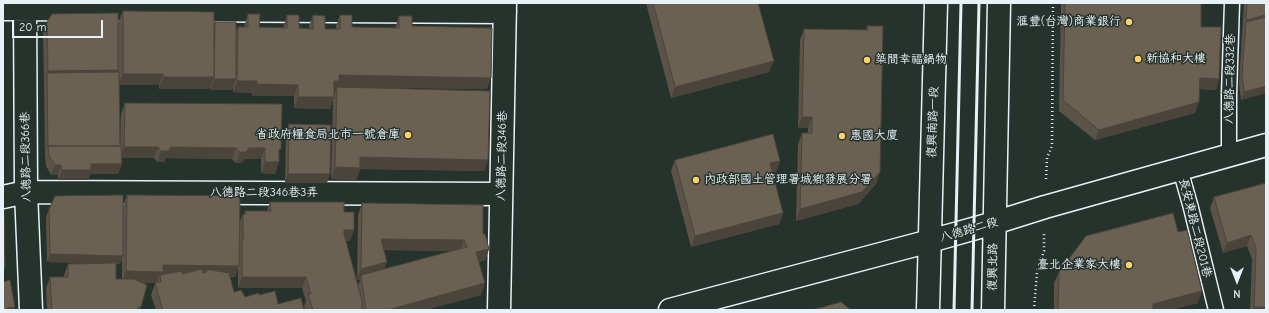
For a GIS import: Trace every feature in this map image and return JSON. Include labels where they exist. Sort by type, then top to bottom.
[{"type":"street","name":"復興南路一段","points":[[930,241],[936,3]]},
{"type":"street","points":[[994,223],[999,3]]},
{"type":"street","points":[[3,9],[25,6],[505,7]]},
{"type":"street","name":"八德路二段366巷","points":[[25,6],[26,192],[31,310]]},
{"type":"street","name":"八德路二段346巷","points":[[499,310],[505,7]]},
{"type":"street","name":"八德路二段","points":[[670,310],[930,241],[1266,145]]},
{"type":"street","name":"八德路二段346巷3弄","points":[[3,196],[26,192],[501,194]]},
{"type":"street","name":"復興北路","points":[[992,310],[994,223]]},
{"type":"street","points":[[928,310],[930,241]]},
{"type":"lane","name":"八德路二段332巷","points":[[1229,155],[1232,3]]},
{"type":"lane","name":"長安東路二段201巷","points":[[1180,170],[1216,310]]},
{"type":"path","points":[[1052,146],[1053,3]]},
{"type":"building","points":[[653,3],[758,3],[774,61],[675,87]]},
{"type":"building","name":"新協和大樓","points":[[1065,3],[1201,3],[1201,27],[1221,27],[1219,79],[1200,78],[1199,102],[1099,130],[1063,100]]},
{"type":"building","points":[[1247,3],[1266,3],[1266,15],[1246,20]]},
{"type":"building","points":[[123,11],[214,12],[214,77],[163,77],[163,74],[123,74]]},
{"type":"building","points":[[118,13],[118,70],[48,71],[47,22],[52,14]]},
{"type":"building","points":[[248,14],[260,14],[259,27],[287,28],[287,15],[299,15],[299,28],[313,29],[313,15],[325,16],[325,29],[340,29],[340,15],[352,15],[352,27],[399,28],[399,16],[412,16],[412,26],[492,28],[491,78],[339,75],[339,81],[334,81],[334,97],[298,97],[298,85],[256,84],[257,81],[237,81],[238,27],[248,27]]},
{"type":"building","points":[[1266,17],[1266,86],[1244,92],[1242,75],[1246,22]]},
{"type":"building","points":[[215,22],[236,22],[236,79],[214,79]]},
{"type":"building","name":"惠國大廈","points":[[867,26],[883,26],[880,172],[862,192],[800,209],[802,133],[812,133],[812,117],[802,117],[804,29],[868,30]]},
{"type":"building","points":[[119,72],[120,146],[48,146],[48,148],[47,73]]},
{"type":"building","name":"省政府糧食局北市一號倉庫","points":[[337,87],[490,91],[488,160],[360,157],[360,168],[335,167]]},
{"type":"building","points":[[125,103],[282,104],[281,149],[279,149],[279,162],[265,162],[265,148],[249,148],[246,152],[240,152],[236,148],[171,147],[168,151],[161,151],[158,147],[124,147]]},
{"type":"building","points":[[289,124],[331,125],[330,174],[288,174]]},
{"type":"building","points":[[773,134],[780,161],[770,163],[783,213],[695,236],[675,160]]},
{"type":"building","points":[[48,146],[121,146],[122,164],[91,164],[91,170],[62,170],[61,165],[55,165],[49,156]]},
{"type":"building","points":[[1266,183],[1266,307],[1254,307],[1256,248],[1251,235],[1227,243],[1214,197]]},
{"type":"building","points":[[123,195],[123,256],[50,254],[49,209],[55,196]]},
{"type":"building","points":[[127,195],[240,196],[239,266],[163,265],[163,272],[126,271]]},
{"type":"building","points":[[270,202],[344,202],[344,212],[354,212],[354,230],[344,230],[344,234],[362,301],[362,310],[313,310],[308,294],[311,294],[306,277],[242,277],[243,214],[246,214],[245,211],[271,211]]},
{"type":"building","points":[[362,203],[483,205],[483,234],[485,234],[489,249],[476,252],[485,283],[388,310],[366,310],[361,275],[467,247],[464,240],[381,239],[387,262],[361,269]]},
{"type":"building","points":[[4,210],[5,267],[3,267]]},
{"type":"building","name":"臺北企業家大樓","points":[[1173,213],[1178,232],[1187,230],[1202,291],[1153,304],[1153,310],[1058,310],[1059,272],[1086,236]]},
{"type":"building","points":[[116,263],[116,279],[134,279],[147,285],[141,307],[138,307],[138,310],[52,310],[50,277],[68,277],[68,264]]},
{"type":"building","points":[[202,269],[203,273],[207,272],[206,269],[229,273],[234,292],[241,290],[245,297],[275,291],[278,304],[301,298],[304,310],[163,310],[155,283],[161,282],[160,275],[182,271],[182,274]]},
{"type":"building","points":[[10,280],[15,307],[3,310],[3,282]]},
{"type":"building","points":[[841,302],[851,310],[812,310]]},
{"type":"railway","points":[[954,310],[961,3]]},
{"type":"railway","points":[[972,310],[979,3]]},
{"type":"place","name":"滙豐(台灣)商業銀行","points":[[1129,22]]},
{"type":"place","name":"新協和大樓","points":[[1138,59]]},
{"type":"place","name":"築間幸福鍋物","points":[[867,60]]},
{"type":"place","name":"省政府糧食局北市一號倉庫","points":[[408,135]]},
{"type":"place","name":"惠國大廈","points":[[842,136]]},
{"type":"place","name":"內政部國土管理署城鄉發展分署","points":[[696,180]]},
{"type":"place","name":"臺北企業家大樓","points":[[1129,265]]}]
